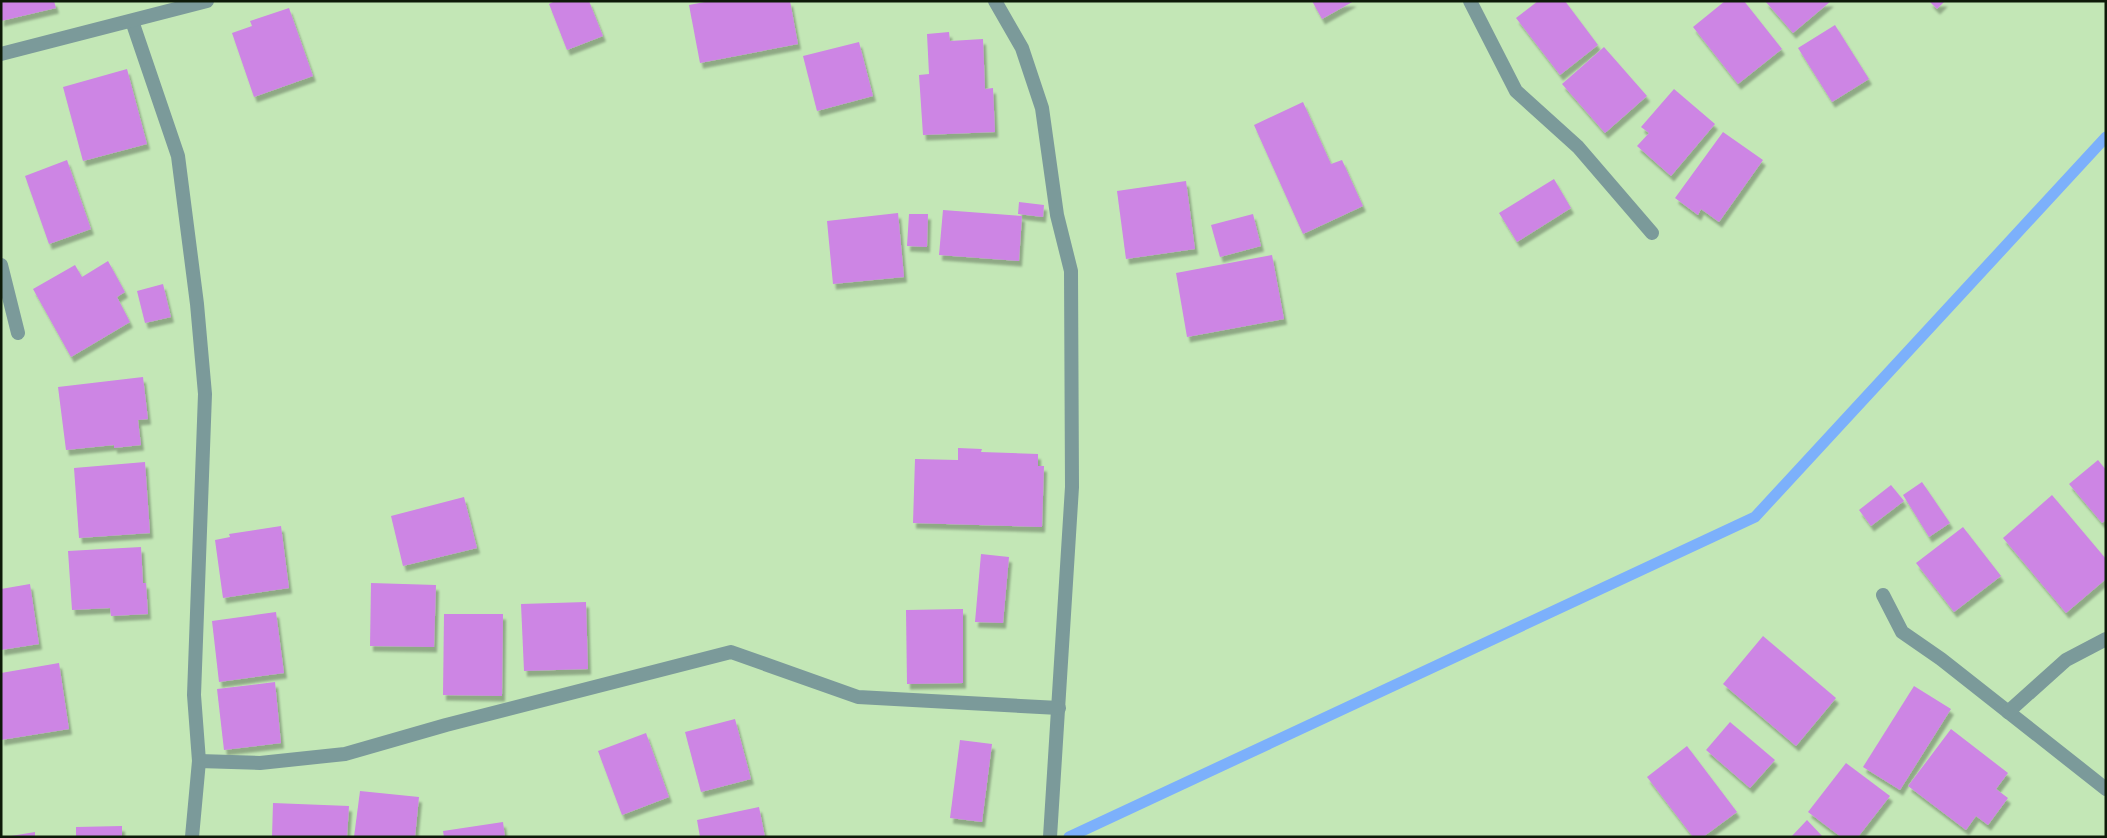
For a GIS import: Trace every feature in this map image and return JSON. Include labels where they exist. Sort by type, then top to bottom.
[{"type":"street","points":[[1,54],[207,1]]},
{"type":"street","points":[[995,1],[1022,48],[1042,108],[1057,215],[1071,271],[1072,487],[1050,837]]},
{"type":"street","points":[[1470,1],[1516,91],[1578,147],[1652,233]]},
{"type":"street","points":[[132,21],[178,156],[198,304],[205,394],[194,695],[199,761],[192,837]]},
{"type":"street","points":[[1,265],[18,333]]},
{"type":"street","points":[[1883,595],[1902,632],[1941,659],[2106,789]]},
{"type":"street","points":[[2008,712],[2066,660],[2106,639]]},
{"type":"street","points":[[199,761],[260,763],[345,754],[446,725],[731,652],[858,697],[1059,708]]},
{"type":"building","points":[[1,1],[54,1],[56,8],[1,21]]},
{"type":"building","points":[[555,1],[589,1],[603,36],[567,50],[549,4]]},
{"type":"building","points":[[710,1],[790,1],[798,44],[700,63],[689,5]]},
{"type":"building","points":[[1312,1],[1354,1],[1322,19]]},
{"type":"building","points":[[1538,1],[1565,1],[1598,45],[1560,75],[1516,18]]},
{"type":"building","points":[[1725,1],[1744,1],[1782,49],[1738,84],[1693,27]]},
{"type":"building","points":[[1765,1],[1831,1],[1793,33]]},
{"type":"building","points":[[1929,1],[1945,1],[1937,9]]},
{"type":"building","points":[[289,8],[313,76],[254,97],[232,33],[252,26],[250,21]]},
{"type":"building","points":[[1835,25],[1869,79],[1832,102],[1798,48]]},
{"type":"building","points":[[949,32],[950,41],[983,39],[985,89],[993,88],[995,132],[923,135],[919,75],[929,74],[927,34]]},
{"type":"building","points":[[859,42],[873,96],[817,111],[803,56]]},
{"type":"building","points":[[1604,47],[1647,96],[1605,133],[1562,84]]},
{"type":"building","points":[[127,69],[147,144],[83,161],[63,87]]},
{"type":"building","points":[[1674,89],[1715,124],[1671,176],[1637,146],[1649,133],[1641,127]]},
{"type":"building","points":[[1303,102],[1331,164],[1342,160],[1363,206],[1303,234],[1254,125]]},
{"type":"building","points":[[1723,132],[1763,160],[1719,222],[1701,209],[1698,215],[1675,198]]},
{"type":"building","points":[[67,160],[91,229],[49,244],[25,176]]},
{"type":"building","points":[[1554,179],[1571,208],[1517,242],[1499,213]]},
{"type":"building","points":[[1186,181],[1195,249],[1126,259],[1117,191]]},
{"type":"building","points":[[1019,202],[1044,205],[1043,217],[1018,214]]},
{"type":"building","points":[[943,210],[1022,216],[1019,261],[939,255]]},
{"type":"building","points":[[898,213],[904,277],[833,284],[827,221]]},
{"type":"building","points":[[909,214],[928,214],[927,247],[907,246]]},
{"type":"building","points":[[1253,214],[1261,246],[1220,257],[1211,225]]},
{"type":"building","points":[[1272,255],[1284,319],[1187,337],[1176,273]]},
{"type":"building","points":[[108,261],[125,292],[117,297],[130,322],[71,357],[33,289],[75,265],[82,277]]},
{"type":"building","points":[[163,284],[171,317],[145,323],[137,291]]},
{"type":"building","points":[[143,377],[148,419],[138,420],[141,445],[114,448],[114,445],[66,450],[58,387]]},
{"type":"building","points":[[958,448],[982,449],[981,452],[1038,454],[1038,466],[1044,466],[1042,527],[913,523],[915,459],[958,460]]},
{"type":"building","points":[[2098,460],[2106,470],[2106,520],[2102,523],[2069,484]]},
{"type":"building","points":[[145,462],[150,533],[79,538],[74,468]]},
{"type":"building","points":[[1922,482],[1950,523],[1929,537],[1903,495]]},
{"type":"building","points":[[1891,485],[1904,501],[1871,526],[1859,510]]},
{"type":"building","points":[[2052,495],[2106,559],[2106,579],[2066,613],[2003,538]]},
{"type":"building","points":[[464,497],[477,548],[403,566],[391,516]]},
{"type":"building","points":[[281,526],[289,588],[223,598],[215,540],[230,537],[229,534]]},
{"type":"building","points":[[1963,527],[2001,576],[1954,612],[1916,563]]},
{"type":"building","points":[[141,547],[143,583],[146,583],[148,614],[111,616],[110,608],[72,610],[68,551]]},
{"type":"building","points":[[981,554],[1009,557],[1003,623],[975,622]]},
{"type":"building","points":[[371,583],[436,585],[434,647],[370,646]]},
{"type":"building","points":[[30,584],[39,644],[1,650],[1,589]]},
{"type":"building","points":[[586,602],[588,669],[524,671],[521,604]]},
{"type":"building","points":[[963,609],[963,683],[907,684],[906,610]]},
{"type":"building","points":[[276,612],[284,673],[219,682],[212,621]]},
{"type":"building","points":[[444,614],[503,614],[502,696],[443,695]]},
{"type":"building","points":[[1763,636],[1836,698],[1796,746],[1723,684]]},
{"type":"building","points":[[59,663],[69,729],[1,740],[1,673]]},
{"type":"building","points":[[275,682],[281,743],[224,750],[217,689]]},
{"type":"building","points":[[1914,686],[1951,709],[1900,790],[1863,767]]},
{"type":"building","points":[[735,719],[751,779],[701,792],[685,732]]},
{"type":"building","points":[[1730,722],[1775,760],[1750,788],[1706,750]]},
{"type":"building","points":[[1951,729],[2008,773],[1996,789],[2008,798],[1988,825],[1976,816],[1966,830],[1908,786]]},
{"type":"building","points":[[646,733],[669,797],[622,815],[598,751]]},
{"type":"building","points":[[960,740],[992,744],[982,822],[950,818]]},
{"type":"building","points":[[1687,746],[1737,812],[1703,837],[1693,837],[1647,777]]},
{"type":"building","points":[[1846,763],[1890,796],[1858,837],[1841,837],[1808,812]]},
{"type":"building","points":[[360,791],[419,797],[415,837],[354,837]]},
{"type":"building","points":[[273,803],[349,806],[347,837],[272,837]]},
{"type":"building","points":[[759,807],[765,837],[700,837],[697,820]]},
{"type":"building","points":[[1807,820],[1823,837],[1791,837]]},
{"type":"building","points":[[503,822],[505,837],[444,837],[443,831]]},
{"type":"building","points":[[122,826],[122,837],[76,837],[76,827]]},
{"type":"building","points":[[35,832],[35,837],[11,837],[11,836]]},
{"type":"waterway","points":[[1069,837],[1755,517],[2106,137]]}]
